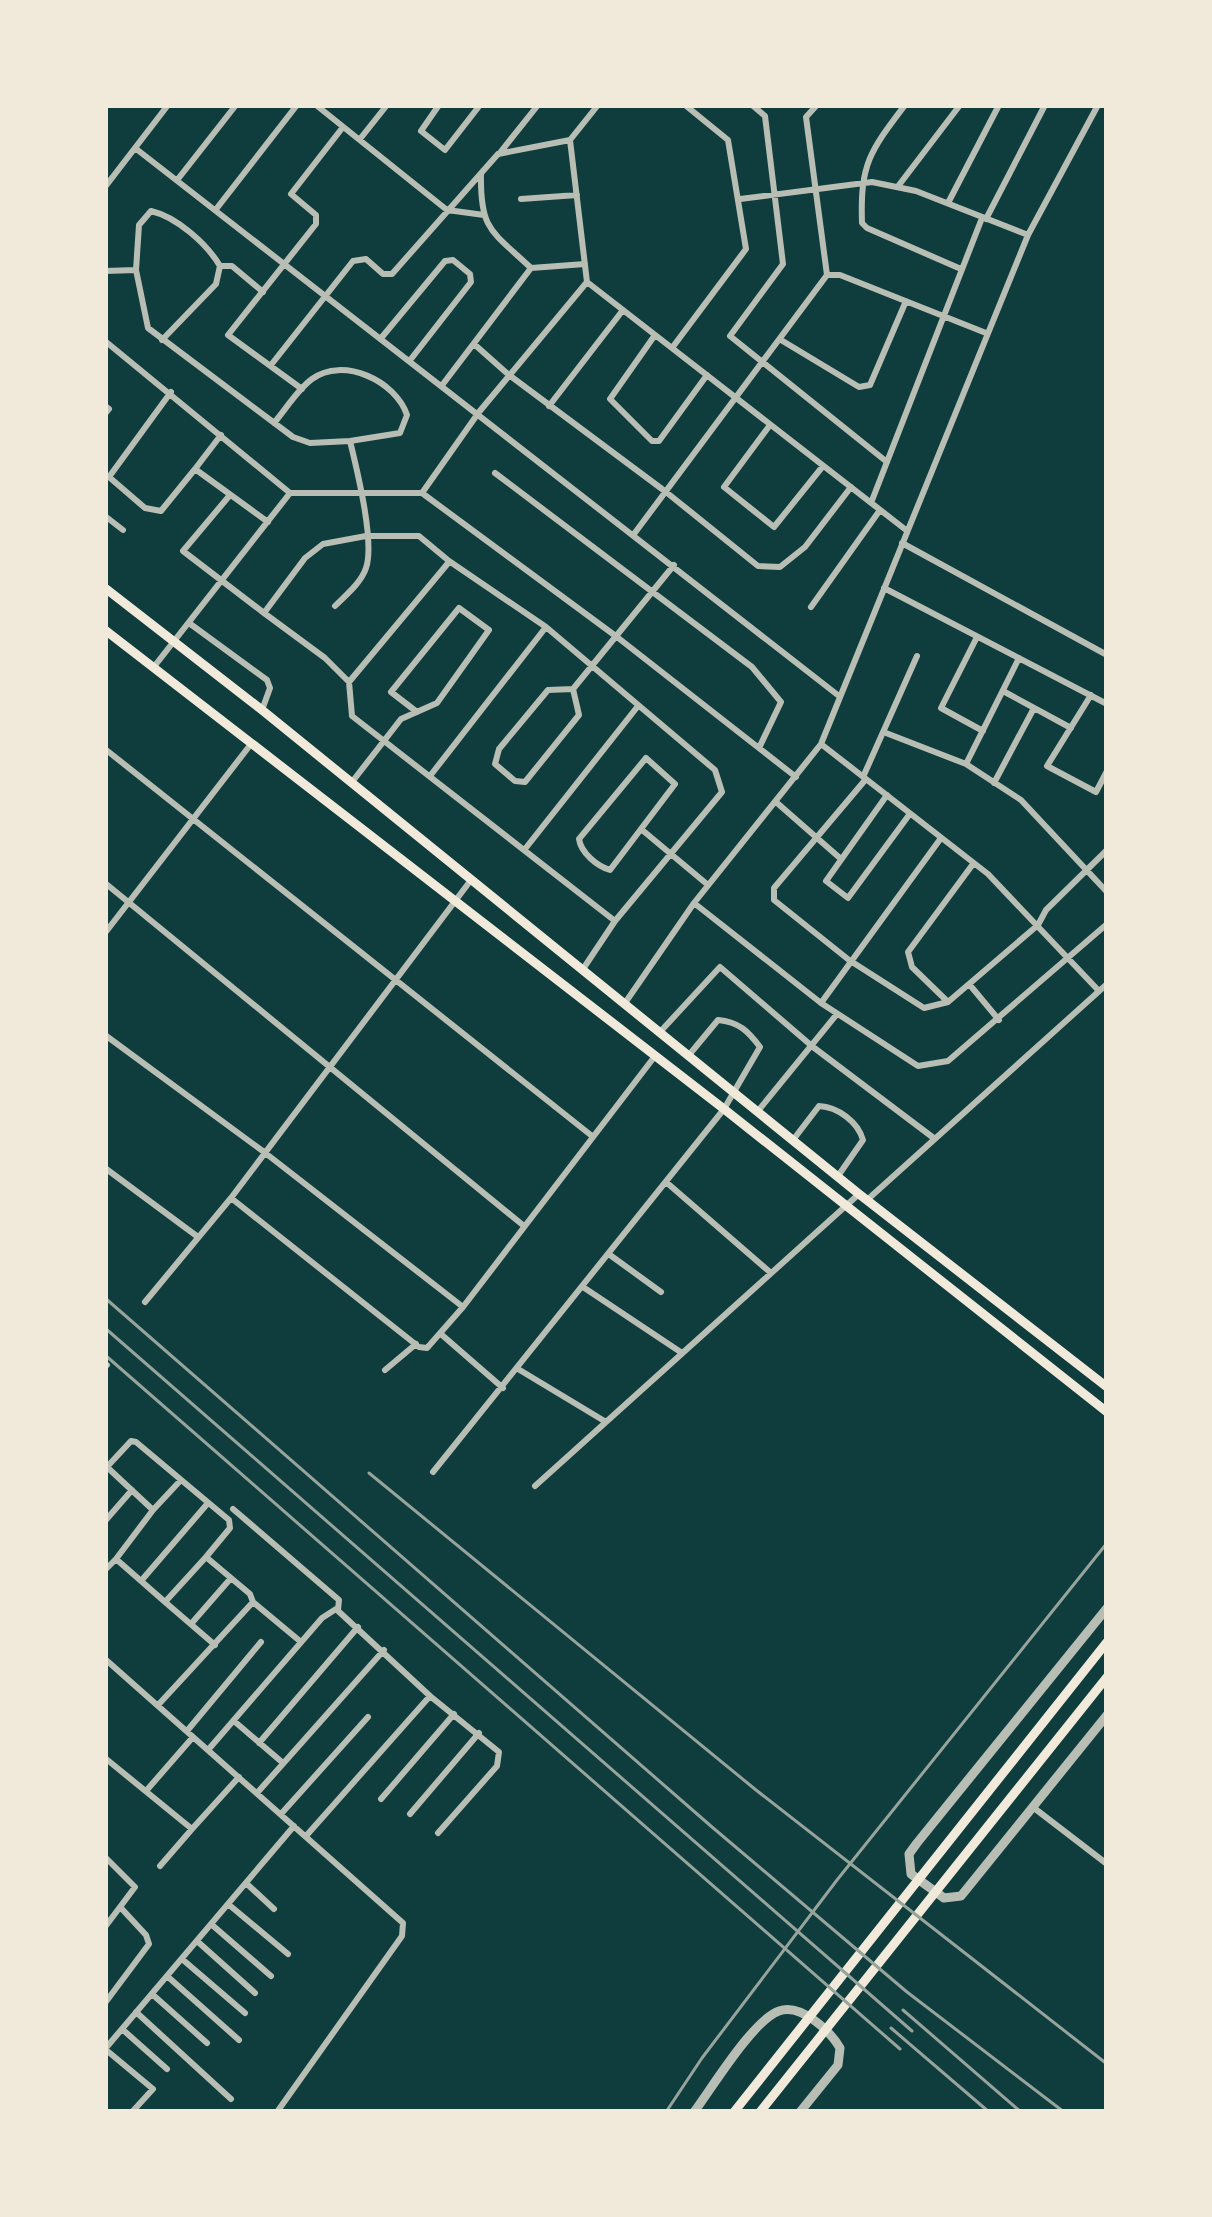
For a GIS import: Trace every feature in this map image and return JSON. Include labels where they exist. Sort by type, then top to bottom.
[{"type":"main road","points":[[105,588],[1107,1387]]},
{"type":"main road","points":[[105,630],[1107,1412]]},
{"type":"main road","points":[[734,2112],[1107,1642]]},
{"type":"main road","points":[[760,2112],[1107,1677]]},
{"type":"street","points":[[105,187],[168,105]]},
{"type":"street","points":[[178,179],[236,105]]},
{"type":"street","points":[[217,208],[297,105]]},
{"type":"street","points":[[316,105],[447,210],[484,214]]},
{"type":"street","points":[[360,139],[387,105]]},
{"type":"street","points":[[439,105],[421,131],[445,150],[477,108],[465,105]]},
{"type":"street","points":[[271,365],[356,258],[366,259],[383,274],[392,274],[538,105]]},
{"type":"street","points":[[499,154],[570,140],[598,105]]},
{"type":"street","points":[[672,348],[746,249],[728,140],[685,105]]},
{"type":"street","points":[[752,105],[765,116],[783,265],[730,336],[887,462]]},
{"type":"street","points":[[634,534],[827,275],[806,117],[817,105]]},
{"type":"street","points":[[905,105],[874,146],[860,181],[862,223],[961,269]]},
{"type":"street","points":[[899,185],[960,105]]},
{"type":"street","points":[[948,204],[999,105]]},
{"type":"street","points":[[871,503],[961,269],[1045,105]]},
{"type":"street","points":[[625,1003],[694,903],[821,744],[1028,235],[1098,105]]},
{"type":"street","points":[[302,389],[228,335],[317,220],[291,194],[344,127]]},
{"type":"street","points":[[570,140],[587,282],[906,530]]},
{"type":"street","points":[[135,148],[839,696]]},
{"type":"street","points":[[481,173],[487,228],[531,268],[585,264]]},
{"type":"street","points":[[740,199],[860,181],[899,185],[1028,235]]},
{"type":"street","points":[[521,199],[577,195]]},
{"type":"street","points":[[263,292],[232,266],[220,266],[164,215],[151,211],[139,225],[136,270],[148,328],[274,423],[310,443],[400,433],[406,424],[405,407],[374,380],[353,370],[322,374],[302,389],[274,423]]},
{"type":"street","points":[[382,337],[445,261],[453,260],[470,274],[471,282],[411,359]]},
{"type":"street","points":[[163,340],[216,284],[220,266]]},
{"type":"street","points":[[443,384],[531,268]]},
{"type":"street","points":[[105,271],[136,270]]},
{"type":"street","points":[[827,275],[840,275],[986,332]]},
{"type":"street","points":[[422,493],[479,412],[587,282]]},
{"type":"street","points":[[781,340],[859,387],[870,386],[906,301]]},
{"type":"street","points":[[549,406],[623,310]]},
{"type":"street","points":[[655,334],[610,399],[652,441],[659,441],[707,375]]},
{"type":"street","points":[[105,341],[290,493],[422,493],[796,777]]},
{"type":"street","points":[[474,344],[758,566],[780,567],[805,547],[851,488]]},
{"type":"street","points":[[171,392],[110,477],[145,508],[161,511],[221,434]]},
{"type":"street","points":[[770,424],[724,487],[774,526],[823,466]]},
{"type":"street","points":[[335,606],[364,574],[368,562],[362,490],[350,441]]},
{"type":"street","points":[[195,469],[268,522]]},
{"type":"street","points":[[495,472],[752,668],[781,702],[759,748]]},
{"type":"street","points":[[153,668],[290,493]]},
{"type":"street","points":[[230,495],[183,551],[326,658],[349,682],[352,716],[615,921]]},
{"type":"street","points":[[811,607],[880,510]]},
{"type":"street","points":[[105,516],[123,530]]},
{"type":"street","points":[[264,613],[314,549],[366,536],[419,536],[546,628],[715,770],[722,792],[615,921],[583,969]]},
{"type":"street","points":[[902,543],[1107,655]]},
{"type":"street","points":[[349,682],[449,562]]},
{"type":"street","points":[[573,689],[579,715],[525,782],[514,781],[495,764],[499,749],[548,690],[573,689],[674,566]]},
{"type":"street","points":[[884,588],[1107,704]]},
{"type":"street","points":[[352,782],[401,719],[417,712],[437,703],[489,630],[459,608],[391,692],[417,712]]},
{"type":"street","points":[[189,622],[267,680],[270,688],[262,710]]},
{"type":"street","points":[[430,776],[546,628]]},
{"type":"street","points":[[977,637],[941,708],[983,730]]},
{"type":"street","points":[[917,656],[864,778],[774,888],[773,900],[913,1004],[933,1008],[948,1002],[1038,925],[1046,910],[1107,850]]},
{"type":"street","points":[[966,764],[1019,658]]},
{"type":"street","points":[[1003,691],[1071,728]]},
{"type":"street","points":[[1091,695],[1047,766],[1096,792],[1107,771]]},
{"type":"street","points":[[525,849],[638,706]]},
{"type":"street","points":[[994,783],[1034,709]]},
{"type":"street","points":[[886,733],[966,764],[1021,800],[1107,892]]},
{"type":"street","points":[[105,932],[251,744]]},
{"type":"street","points":[[821,744],[974,863],[1099,991]]},
{"type":"street","points":[[105,749],[592,1136]]},
{"type":"street","points":[[646,758],[675,784],[641,830],[610,870],[580,848],[579,839],[646,758]]},
{"type":"street","points":[[887,795],[826,881],[848,898],[910,813]]},
{"type":"street","points":[[775,802],[842,859]]},
{"type":"street","points":[[641,830],[708,885]]},
{"type":"street","points":[[821,1003],[941,838]]},
{"type":"street","points":[[948,1002],[912,967],[908,952],[974,863]]},
{"type":"street","points":[[145,1302],[231,1198],[471,879]]},
{"type":"street","points":[[105,883],[524,1226]]},
{"type":"street","points":[[694,903],[836,1014],[918,1066],[948,1061],[1107,924]]},
{"type":"street","points":[[660,1032],[720,967],[813,1047],[935,1139]]},
{"type":"street","points":[[969,984],[999,1020]]},
{"type":"street","points":[[535,1486],[844,1207],[935,1139],[1107,984]]},
{"type":"street","points":[[758,1111],[836,1014]]},
{"type":"street","points":[[433,1472],[724,1109],[760,1047],[746,1030],[718,1020],[688,1055]]},
{"type":"street","points":[[105,1035],[463,1307]]},
{"type":"street","points":[[231,1198],[427,1348],[655,1056]]},
{"type":"street","points":[[793,1140],[819,1106],[832,1107],[860,1128],[863,1140],[838,1176]]},
{"type":"street","points":[[105,1168],[198,1237]]},
{"type":"street","points":[[666,1182],[771,1273]]},
{"type":"street","points":[[609,1254],[661,1292]]},
{"type":"street","points":[[583,1287],[682,1353]]},
{"type":"street","points":[[440,1334],[503,1388]]},
{"type":"street","points":[[386,1370],[416,1344]]},
{"type":"street","points":[[518,1369],[606,1422]]},
{"type":"street","points":[[153,1510],[106,1467],[134,1441],[230,1524],[165,1602]]},
{"type":"street","points":[[105,1570],[180,1480]]},
{"type":"street","points":[[105,1521],[132,1490]]},
{"type":"street","points":[[141,1581],[208,1504]]},
{"type":"street","points":[[233,1509],[339,1600],[338,1610]]},
{"type":"street","points":[[206,1557],[302,1642]]},
{"type":"street","points":[[116,1559],[215,1645]]},
{"type":"street","points":[[191,1624],[231,1578]]},
{"type":"street","points":[[158,1706],[253,1602]]},
{"type":"street","points":[[1107,1608],[916,1844],[909,1854],[911,1874],[944,1898],[962,1896],[1107,1715]]},
{"type":"street","points":[[208,1750],[302,1642],[331,1611],[338,1610],[430,1696],[496,1746],[500,1760],[438,1833]]},
{"type":"street","points":[[260,1743],[359,1627]]},
{"type":"street","points":[[146,1791],[261,1642]]},
{"type":"street","points":[[257,1793],[384,1650]]},
{"type":"street","points":[[105,1659],[401,1920],[404,1932],[277,2112]]},
{"type":"street","points":[[305,1836],[430,1696]]},
{"type":"street","points":[[381,1798],[454,1714]]},
{"type":"street","points":[[281,1814],[368,1717]]},
{"type":"street","points":[[234,1721],[283,1763]]},
{"type":"street","points":[[410,1814],[479,1733]]},
{"type":"street","points":[[106,1761],[192,1829]]},
{"type":"street","points":[[160,1866],[238,1777]]},
{"type":"street","points":[[1034,1808],[1107,1864]]},
{"type":"street","points":[[132,2112],[152,2089],[105,2049],[294,1826]]},
{"type":"street","points":[[105,1857],[135,1887],[105,1927]]},
{"type":"street","points":[[246,1883],[274,1909]]},
{"type":"street","points":[[228,1904],[288,1954]]},
{"type":"street","points":[[105,2003],[148,1948],[146,1936],[121,1908]]},
{"type":"street","points":[[211,1924],[271,1976]]},
{"type":"street","points":[[197,1941],[255,1993]]},
{"type":"street","points":[[182,1959],[245,2014]]},
{"type":"street","points":[[167,1976],[239,2040]]},
{"type":"street","points":[[152,1994],[207,2043]]},
{"type":"street","points":[[694,2112],[772,2014],[793,2009],[840,2048],[838,2066],[800,2112]]},
{"type":"street","points":[[136,2012],[231,2099]]},
{"type":"street","points":[[122,2029],[167,2069]]},
{"type":"railway","points":[[105,1298],[712,1827],[907,1992],[1064,2112]]},
{"type":"railway","points":[[105,1328],[912,2031]]},
{"type":"railway","points":[[105,1355],[900,2049]]},
{"type":"railway","points":[[369,1473],[756,1790],[1107,2064]]},
{"type":"railway","points":[[666,2112],[837,1880],[1107,1543]]},
{"type":"railway","points":[[903,2010],[1021,2112]]},
{"type":"railway","points":[[891,2028],[989,2112]]}]
